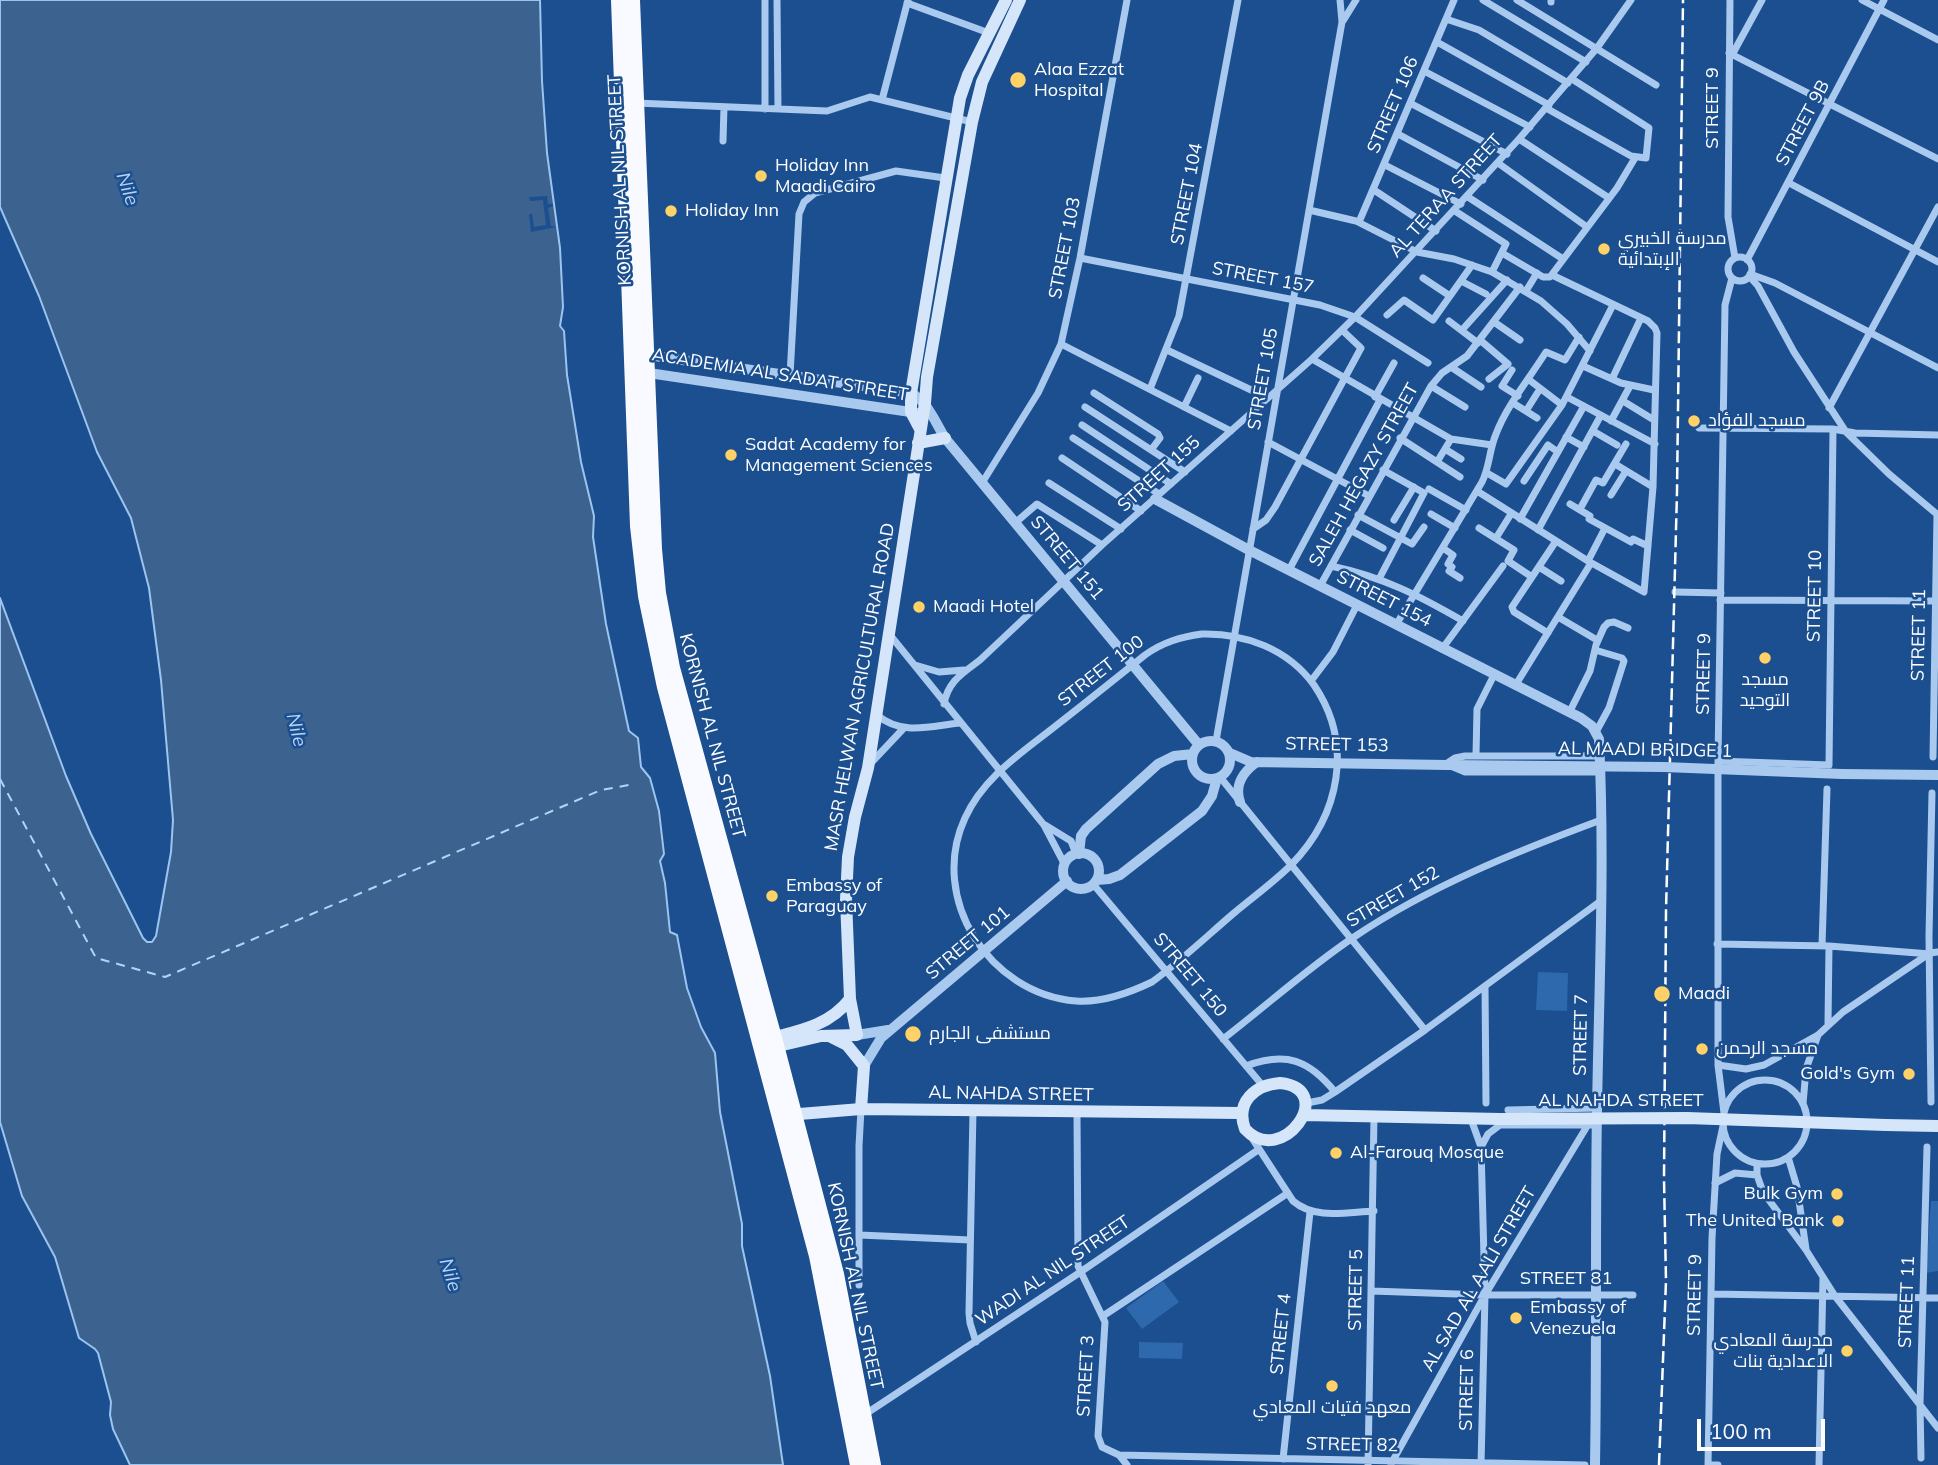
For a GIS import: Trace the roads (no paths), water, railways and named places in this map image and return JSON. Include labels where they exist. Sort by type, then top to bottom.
[{"type":"highway","name":"KORNISH AL NIL STREET","points":[[619,0],[640,354]]},
{"type":"highway","name":"KORNISH AL NIL STREET","points":[[632,0],[640,372],[658,593],[666,644],[787,1115],[836,1275],[873,1465]]},
{"type":"highway","name":"KORNISH AL NIL STREET","points":[[787,1115],[824,1284],[858,1465]]},
{"type":"main road","name":"MASR HELWAN AGRICULTURAL ROAD","points":[[920,410],[911,393],[956,118],[965,82],[1006,0]]},
{"type":"main road","name":"MASR HELWAN AGRICULTURAL ROAD","points":[[857,1035],[850,999],[847,878],[855,817],[868,768],[877,715],[920,429],[920,410],[972,122],[982,82],[1020,0]]},
{"type":"main road","points":[[918,443],[945,438]]},
{"type":"main road","points":[[807,1034],[835,1015],[850,999]]},
{"type":"main road","points":[[768,1044],[807,1034],[857,1035]]},
{"type":"main road","points":[[826,1035],[847,1045],[864,1066],[861,1109]]},
{"type":"main road","points":[[1271,1084],[1289,1084],[1304,1095],[1306,1109],[1294,1129],[1279,1139],[1259,1139],[1250,1135],[1242,1121],[1241,1113],[1248,1097],[1263,1086],[1271,1084]]},
{"type":"main road","name":"AL NAHDA STREET","points":[[787,1115],[861,1109],[1241,1113]]},
{"type":"main road","name":"AL NAHDA STREET","points":[[1306,1109],[1374,1116],[1471,1119],[1687,1118],[1938,1126]]},
{"type":"street","name":"STREET 103","points":[[982,482],[1045,382],[1061,344],[1080,258],[1127,0]]},
{"type":"street","name":"STREET 104","points":[[1150,389],[1179,316],[1238,0]]},
{"type":"street","name":"STREET 105","points":[[1216,741],[1342,22],[1340,0]]},
{"type":"street","name":"STREET 105","points":[[1342,22],[1356,0]]},
{"type":"street","name":"STREET 106","points":[[1359,222],[1437,42],[1452,0]]},
{"type":"street","points":[[1483,0],[1586,62]]},
{"type":"street","points":[[1517,0],[1656,85]]},
{"type":"street","name":"AL TERAA STREET","points":[[1276,391],[1355,317],[1468,197],[1586,62],[1631,0]]},
{"type":"street","name":"STREET 9","points":[[1730,0],[1728,217],[1735,258]]},
{"type":"street","points":[[1762,0],[1731,54],[1938,159]]},
{"type":"street","points":[[1862,0],[1938,40]]},
{"type":"street","name":"STREET 9B","points":[[1747,260],[1884,0]]},
{"type":"street","points":[[882,100],[908,1],[989,33]]},
{"type":"street","points":[[765,108],[765,3],[777,4],[778,109]]},
{"type":"street","points":[[1437,42],[1635,158],[1646,158],[1649,128],[1479,30],[1446,19]]},
{"type":"street","points":[[1424,71],[1530,127]]},
{"type":"street","points":[[635,103],[827,111],[842,108],[865,97],[972,122]]},
{"type":"street","points":[[1410,103],[1507,154]]},
{"type":"street","points":[[723,141],[724,107]]},
{"type":"street","points":[[1398,134],[1483,180]]},
{"type":"street","points":[[1520,139],[1609,198]]},
{"type":"street","points":[[1502,253],[1546,278],[1552,275],[1635,158]]},
{"type":"street","points":[[1498,163],[1587,227]]},
{"type":"street","points":[[1385,165],[1458,208],[1504,243],[1506,246],[1492,272]]},
{"type":"street","points":[[799,396],[796,376],[799,214],[804,202],[815,193],[896,171],[945,178]]},
{"type":"street","points":[[1789,183],[1938,262]]},
{"type":"street","points":[[1374,190],[1436,231]]},
{"type":"street","points":[[1468,197],[1563,259]]},
{"type":"street","points":[[1829,408],[1938,207]]},
{"type":"street","points":[[1309,210],[1359,222],[1417,252],[1492,272],[1523,289],[1554,312],[1590,351]]},
{"type":"street","name":"STREET 157","points":[[1080,258],[1293,299],[1355,317],[1428,363]]},
{"type":"street","points":[[1750,275],[1743,281],[1732,278],[1729,265],[1735,258],[1747,260],[1750,264],[1750,275],[1794,352],[1846,432],[1889,474],[1938,515]]},
{"type":"street","points":[[1387,315],[1404,300],[1433,320],[1472,265]]},
{"type":"street","name":"SALEH HEGAZY STREET","points":[[1320,586],[1431,386],[1442,373],[1462,360],[1537,273]]},
{"type":"street","points":[[1477,491],[1589,562],[1644,592],[1653,487],[1657,333],[1652,324],[1552,275]]},
{"type":"street","points":[[1750,275],[1774,283],[1938,368]]},
{"type":"street","points":[[1423,278],[1450,296]]},
{"type":"street","name":"STREET 9","points":[[1724,1112],[1718,1065],[1718,761],[1725,306],[1732,278]]},
{"type":"street","points":[[1462,330],[1507,280]]},
{"type":"street","points":[[1461,281],[1486,294]]},
{"type":"street","points":[[1487,473],[1505,484],[1567,397],[1613,305]]},
{"type":"street","points":[[1612,379],[1641,318]]},
{"type":"street","points":[[1449,321],[1508,364],[1489,379]]},
{"type":"street","points":[[1494,322],[1520,340]]},
{"type":"street","points":[[1253,529],[1271,514],[1362,347],[1342,330]]},
{"type":"street","points":[[1396,625],[1487,473],[1492,445],[1500,424],[1528,379],[1546,352],[1565,360],[1579,337]]},
{"type":"street","points":[[1061,344],[1231,431]]},
{"type":"street","points":[[1167,350],[1268,398]]},
{"type":"street","name":"ACADEMIA AL SADAT STREET","points":[[640,354],[911,393]]},
{"type":"street","points":[[1312,359],[1451,439],[1492,445]]},
{"type":"street","points":[[1289,570],[1338,479],[1394,363]]},
{"type":"street","points":[[1583,366],[1630,386],[1654,390]]},
{"type":"street","points":[[1451,367],[1481,387]]},
{"type":"street","points":[[1512,370],[1502,386],[1526,411],[1537,418]]},
{"type":"street","name":"ACADEMIA AL SADAT STREET","points":[[640,372],[799,396],[920,410]]},
{"type":"street","points":[[1184,407],[1198,378]]},
{"type":"street","points":[[1528,379],[1562,405]]},
{"type":"street","points":[[1431,386],[1465,407]]},
{"type":"street","points":[[1611,421],[1630,386]]},
{"type":"street","name":"STREET 155","points":[[1064,583],[1102,545],[1276,391]]},
{"type":"street","points":[[1526,411],[1538,392]]},
{"type":"street","points":[[1094,393],[1158,434],[1160,438],[1151,450]]},
{"type":"street","points":[[1567,397],[1655,444]]},
{"type":"street","points":[[1623,401],[1654,420]]},
{"type":"street","points":[[1520,519],[1584,406]]},
{"type":"street","points":[[1085,407],[1185,472]]},
{"type":"street","name":"STREET 151","points":[[920,410],[1133,665],[1196,749]]},
{"type":"street","points":[[1538,530],[1601,415]]},
{"type":"street","points":[[1082,425],[1171,484]]},
{"type":"street","points":[[1699,428],[1833,429],[1846,432],[1938,435]]},
{"type":"street","name":"STREET 10","points":[[1718,761],[1829,765],[1833,429]]},
{"type":"street","points":[[1593,431],[1617,445]]},
{"type":"street","points":[[1566,437],[1584,447]]},
{"type":"street","points":[[1073,438],[1157,496]]},
{"type":"street","points":[[1400,438],[1460,477]]},
{"type":"street","points":[[1437,462],[1451,439]]},
{"type":"street","points":[[1268,442],[1369,495]]},
{"type":"street","points":[[1580,509],[1596,481],[1603,483],[1626,444]]},
{"type":"street","points":[[1524,481],[1548,445],[1558,452]]},
{"type":"street","points":[[1445,449],[1461,459]]},
{"type":"street","points":[[1062,458],[1141,511]]},
{"type":"street","points":[[1615,464],[1653,487]]},
{"type":"street","points":[[1383,470],[1466,510]]},
{"type":"street","points":[[1611,495],[1626,471]]},
{"type":"street","points":[[1049,483],[1121,529]]},
{"type":"street","points":[[1394,520],[1414,487]]},
{"type":"street","points":[[1379,579],[1426,491]]},
{"type":"street","name":"STREET 154","points":[[1157,496],[1249,550],[1587,722],[1596,732]]},
{"type":"street","points":[[1015,523],[1037,504],[1102,545]]},
{"type":"street","points":[[1570,504],[1605,528],[1631,542],[1633,539],[1648,547]]},
{"type":"street","points":[[1431,514],[1455,528]]},
{"type":"street","points":[[1496,538],[1511,514]]},
{"type":"street","name":"STREET 11","points":[[1933,757],[1938,515]]},
{"type":"street","points":[[1358,516],[1413,544],[1424,527]]},
{"type":"street","points":[[1479,528],[1514,551],[1508,561],[1532,577]]},
{"type":"street","points":[[1515,686],[1558,617],[1605,528]]},
{"type":"street","points":[[1350,530],[1382,548]]},
{"type":"street","points":[[1548,633],[1513,611],[1513,605],[1556,541]]},
{"type":"street","points":[[1443,548],[1453,555],[1448,564],[1452,567],[1450,571],[1460,578]]},
{"type":"street","points":[[1331,566],[1379,579],[1415,593],[1463,621]]},
{"type":"street","points":[[1443,649],[1503,566]]},
{"type":"street","points":[[1539,567],[1561,581]]},
{"type":"street","points":[[944,704],[953,682],[1064,583]]},
{"type":"street","points":[[1675,592],[1830,600],[1937,601]]},
{"type":"street","points":[[1311,681],[1333,652],[1357,605]]},
{"type":"street","points":[[1558,617],[1597,640]]},
{"type":"street","points":[[1569,713],[1590,671],[1597,640],[1608,623],[1614,622],[1628,628]]},
{"type":"street","points":[[888,633],[1044,825],[1065,864],[1067,881],[1073,887],[1082,889],[1120,875],[1202,811],[1219,778],[1229,767],[1230,753],[1216,741],[1207,741],[1196,749],[1158,764],[1086,829],[1078,845],[1077,854],[1065,864]]},
{"type":"street","name":"STREET 100","points":[[1202,634],[1233,636],[1276,651],[1311,681],[1329,711],[1339,762],[1337,782],[1325,818],[1291,865],[1166,972],[1134,990],[1109,998],[1076,1001],[1041,993],[1017,983],[999,970],[984,953],[963,918],[954,879],[954,858],[964,819],[985,785],[1133,665],[1157,647],[1202,634]]},
{"type":"street","points":[[1595,649],[1622,658],[1624,662],[1609,708],[1596,732]]},
{"type":"street","points":[[913,664],[939,672],[965,670]]},
{"type":"street","points":[[1476,755],[1477,709],[1494,675]]},
{"type":"street","points":[[877,715],[889,724],[904,729],[960,723]]},
{"type":"street","points":[[868,768],[904,729]]},
{"type":"street","name":"STREET 7","points":[[1595,1465],[1597,1295],[1592,1125],[1597,1109],[1602,900],[1600,756],[1596,732]]},
{"type":"street","points":[[1196,749],[1192,760],[1195,771],[1205,778],[1219,778],[1425,1030]]},
{"type":"street","name":"STREET 153","points":[[1230,753],[1245,761],[1257,762],[1447,764],[1465,772],[1600,772]]},
{"type":"street","name":"STREET 153","points":[[1447,764],[1460,756],[1476,755],[1600,756]]},
{"type":"street","points":[[1240,802],[1240,782],[1247,770],[1257,762]]},
{"type":"street","name":"AL MAADI BRIDGE 1","points":[[1447,764],[1938,775]]},
{"type":"street","points":[[1827,789],[1825,946],[1828,1023]]},
{"type":"street","points":[[1931,1102],[1935,953],[1933,793]]},
{"type":"street","name":"STREET 152","points":[[1223,1039],[1351,939],[1400,908],[1458,878],[1601,820]]},
{"type":"street","points":[[1044,825],[1072,841],[1077,854]]},
{"type":"street","points":[[1077,854],[1088,855],[1096,861],[1099,870],[1095,882]]},
{"type":"street","name":"STREET 101","points":[[864,1066],[874,1046],[891,1030],[1067,881]]},
{"type":"street","name":"STREET 150","points":[[1095,882],[1166,972],[1263,1086]]},
{"type":"street","points":[[1306,1109],[1425,1030],[1602,900]]},
{"type":"street","points":[[1717,944],[1825,946],[1935,953]]},
{"type":"street","points":[[1803,1104],[1806,1069],[1818,1035],[1828,1023],[1935,953]]},
{"type":"street","points":[[1485,986],[1486,1103]]},
{"type":"street","points":[[857,1035],[891,1030]]},
{"type":"street","points":[[1718,1065],[1745,1069],[1764,1065],[1818,1035]]},
{"type":"street","points":[[1246,1066],[1276,1058],[1292,1060],[1319,1073],[1335,1092]]},
{"type":"street","points":[[1765,1080],[1783,1085],[1798,1096],[1803,1104],[1806,1114],[1805,1137],[1801,1145],[1779,1162],[1757,1164],[1745,1159],[1734,1150],[1727,1139],[1723,1126],[1724,1112],[1732,1096],[1739,1089],[1756,1081],[1765,1080]]},
{"type":"street","points":[[859,1286],[861,1109]]},
{"type":"street","points":[[1481,1147],[1488,1134],[1503,1118],[1597,1109]]},
{"type":"street","points":[[973,1111],[969,1313],[976,1342]]},
{"type":"street","name":"STREET 3","points":[[1077,1112],[1079,1273],[1103,1316],[1098,1436],[1102,1447],[1119,1455],[1126,1465]]},
{"type":"street","name":"STREET 5","points":[[1368,1463],[1374,1116]]},
{"type":"street","name":"AL NAHDA STREET","points":[[1503,1118],[1592,1125]]},
{"type":"street","name":"STREET 6","points":[[1471,1119],[1481,1147],[1485,1295],[1481,1463]]},
{"type":"street","name":"AL SAD AL AALI STREET","points":[[1392,1463],[1485,1295],[1592,1125]]},
{"type":"street","name":"STREET 9","points":[[1708,1465],[1715,1183],[1723,1126]]},
{"type":"street","points":[[1250,1135],[1301,1208],[1310,1212],[1374,1212]]},
{"type":"street","name":"STREET 11","points":[[1921,1458],[1927,1147]]},
{"type":"street","name":"WADI AL NIL STREET","points":[[863,1416],[1258,1150]]},
{"type":"street","points":[[1788,1157],[1797,1187],[1807,1250]]},
{"type":"street","points":[[1757,1164],[1757,1175],[1763,1192],[1807,1250],[1835,1296],[1938,1428]]},
{"type":"street","points":[[1715,1183],[1735,1173],[1757,1175]]},
{"type":"street","points":[[1103,1316],[1288,1192]]},
{"type":"street","name":"STREET 4","points":[[1283,1459],[1310,1212]]},
{"type":"street","points":[[860,1235],[970,1240]]},
{"type":"street","points":[[1819,1465],[1823,1278]]},
{"type":"street","name":"STREET 81","points":[[1372,1291],[1485,1295],[1633,1295]]},
{"type":"street","points":[[1712,1294],[1938,1298]]},
{"type":"street","name":"STREET 82","points":[[1119,1455],[1260,1461],[1283,1459],[1368,1463],[1585,1465]]},
{"type":"street","points":[[1708,1465],[1718,1465]]},
{"type":"water","name":"Nile","points":[[0,0],[540,0],[547,153],[560,248],[563,307],[560,326],[564,331],[567,375],[581,462],[594,516],[593,537],[606,624],[629,731],[638,738],[641,767],[650,778],[659,811],[664,854],[660,861],[670,932],[677,935],[687,988],[701,1027],[715,1053],[720,1112],[742,1224],[742,1246],[770,1376],[783,1465],[130,1465],[113,1429],[111,1402],[98,1353],[79,1338],[55,1257],[22,1196],[0,1122],[0,598],[66,776],[91,834],[147,942],[152,942],[156,936],[171,852],[173,820],[161,680],[149,588],[131,518],[97,452],[39,296],[0,207]]},
{"type":"railway","points":[[1659,1465],[1666,1281],[1666,910],[1677,492],[1683,0]]},
{"type":"place","name":"Alaa Ezzat Hospital","points":[[1018,80]]},
{"type":"place","name":"Holiday Inn Maadi Cairo","points":[[761,176]]},
{"type":"place","name":"Holiday Inn","points":[[671,211]]},
{"type":"place","name":"مدرسة الخبيري الإبتدائية","points":[[1604,249]]},
{"type":"place","name":"مسجد الفؤاد","points":[[1694,421]]},
{"type":"place","name":"Sadat Academy for Management Sciences","points":[[731,455]]},
{"type":"place","name":"Maadi Hotel","points":[[919,607]]},
{"type":"place","name":"مسجد التوحيد","points":[[1765,658]]},
{"type":"place","name":"Embassy of Paraguay","points":[[772,896]]},
{"type":"place","name":"Maadi","points":[[1662,994]]},
{"type":"place","name":"مستشفى الجارم","points":[[913,1034]]},
{"type":"place","name":"مسجد الرحمن","points":[[1702,1049]]},
{"type":"place","name":"Gold's Gym","points":[[1909,1074]]},
{"type":"place","name":"Al-Farouq Mosque","points":[[1336,1153]]},
{"type":"place","name":"Bulk Gym","points":[[1837,1194]]},
{"type":"place","name":"The United Bank","points":[[1838,1221]]},
{"type":"place","name":"Embassy of Venezuela","points":[[1516,1318]]},
{"type":"place","name":"مدرسة المعادي الاعدادية بنات","points":[[1847,1351]]},
{"type":"place","name":"معهد فتيات المعادي","points":[[1332,1386]]}]
